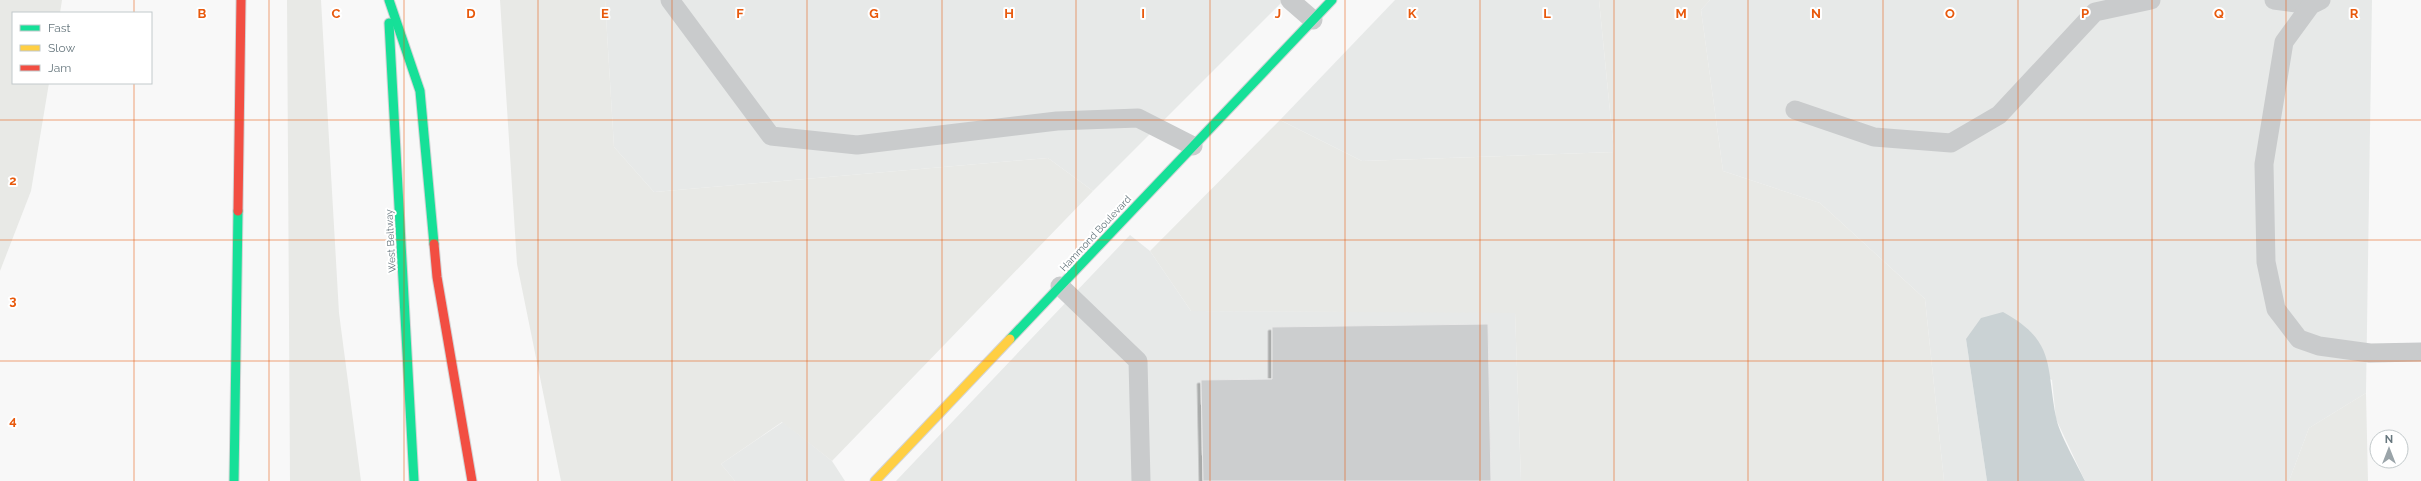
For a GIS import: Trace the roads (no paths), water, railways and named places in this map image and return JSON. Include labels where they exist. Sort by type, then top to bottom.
[{"type":"main road","points":[[234,481],[241,0]]},
{"type":"main road","points":[[389,0],[420,91],[437,277],[472,481]]},
{"type":"main road","name":"West Beltway","points":[[389,0],[414,481]]},
{"type":"main road","name":"Hammond Boulevard","points":[[875,481],[1332,0]]},
{"type":"lane","points":[[670,0],[771,136],[857,145],[1057,121],[1138,118],[1193,146]]},
{"type":"lane","points":[[1290,0],[1312,20]]},
{"type":"lane","points":[[1794,110],[1874,138],[1951,143],[1999,115],[2095,12],[2151,0]]},
{"type":"lane","points":[[2274,0],[2316,3]]},
{"type":"lane","points":[[2316,3],[2284,42],[2264,164],[2266,262],[2276,309],[2298,339],[2319,346],[2370,354],[2421,352]]},
{"type":"lane","points":[[1060,286],[1138,361],[1141,481]]}]
